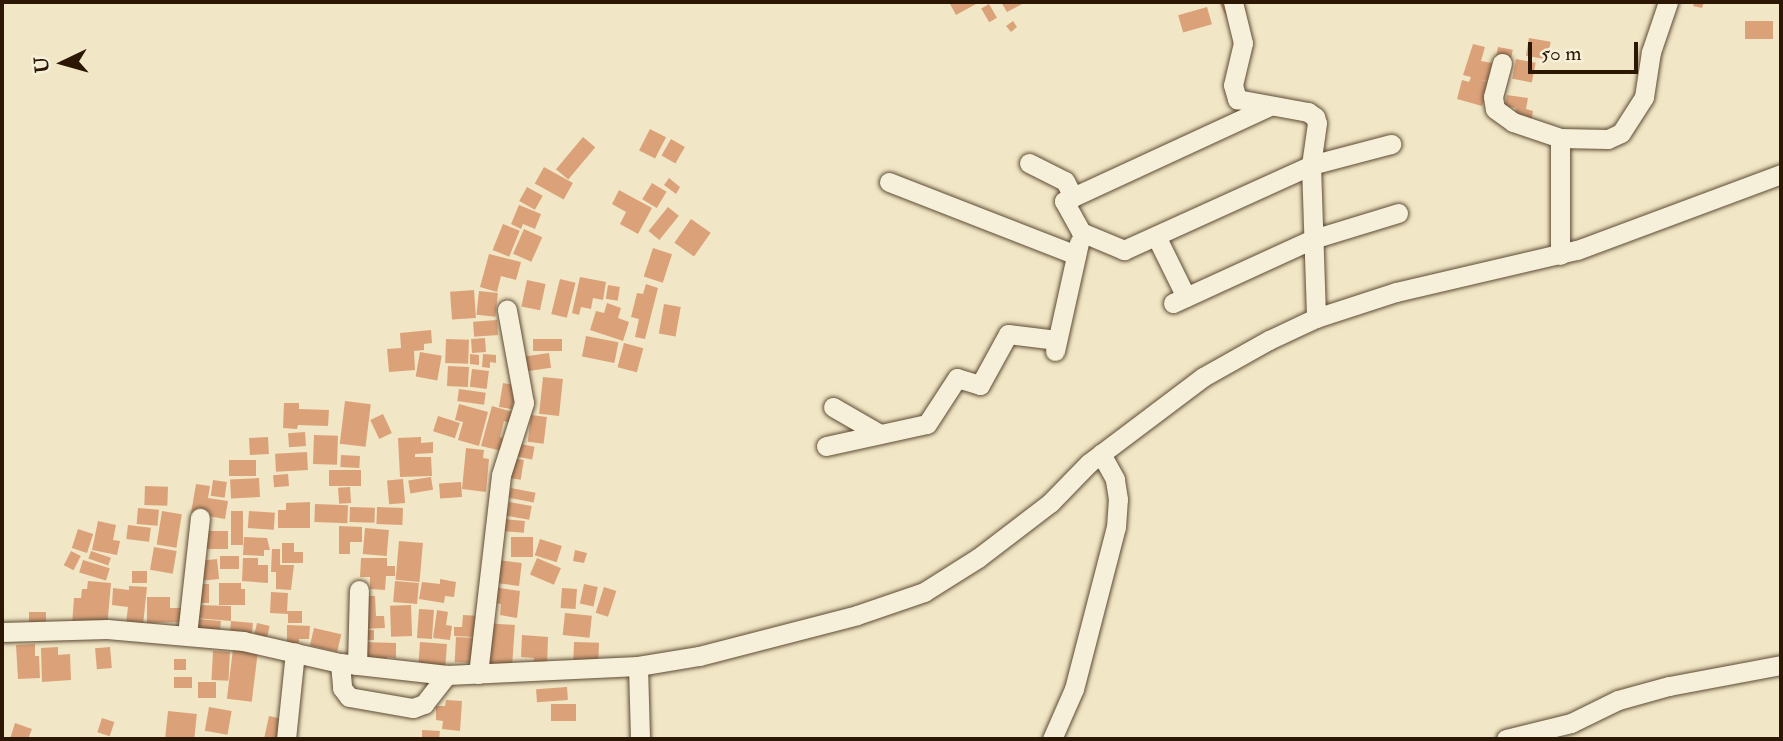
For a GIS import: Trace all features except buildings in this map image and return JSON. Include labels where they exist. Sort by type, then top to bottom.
[{"type":"street","points":[[1233,2],[1243,43],[1233,92],[1237,99],[1315,117],[1311,165],[1316,318]]},
{"type":"street","points":[[1502,62],[1493,97],[1495,109],[1513,122],[1560,138],[1608,139],[1621,133],[1644,97],[1651,52],[1668,2]]},
{"type":"street","points":[[1270,106],[1064,201],[1081,232],[1124,250],[1311,165],[1391,144]]},
{"type":"street","points":[[1560,138],[1560,255]]},
{"type":"street","points":[[1030,163],[1065,181],[1073,197]]},
{"type":"street","points":[[2,632],[107,629],[187,635],[243,641],[348,664],[447,675],[638,666],[699,656],[857,615],[924,592],[978,558],[1050,503],[1101,454],[1203,377],[1269,340],[1316,318],[1396,292],[1560,255],[1781,174]]},
{"type":"street","points":[[889,182],[1076,255]]},
{"type":"street","points":[[1156,236],[1179,300],[1313,239],[1398,213]]},
{"type":"street","points":[[826,446],[927,424],[957,378],[980,385],[1008,334],[1056,346],[1081,232]]},
{"type":"street","points":[[478,674],[501,475],[524,403],[507,310]]},
{"type":"street","points":[[832,407],[880,434]]},
{"type":"street","points":[[1052,739],[1074,689],[1116,527],[1118,499],[1115,479],[1101,454]]},
{"type":"street","points":[[187,635],[201,518]]},
{"type":"street","points":[[359,590],[342,688],[349,697],[413,708],[424,704],[447,675]]},
{"type":"street","points":[[286,739],[295,652]]},
{"type":"street","points":[[638,666],[640,739]]},
{"type":"street","points":[[1506,739],[1571,723],[1618,700],[1669,686],[1781,666]]}]
